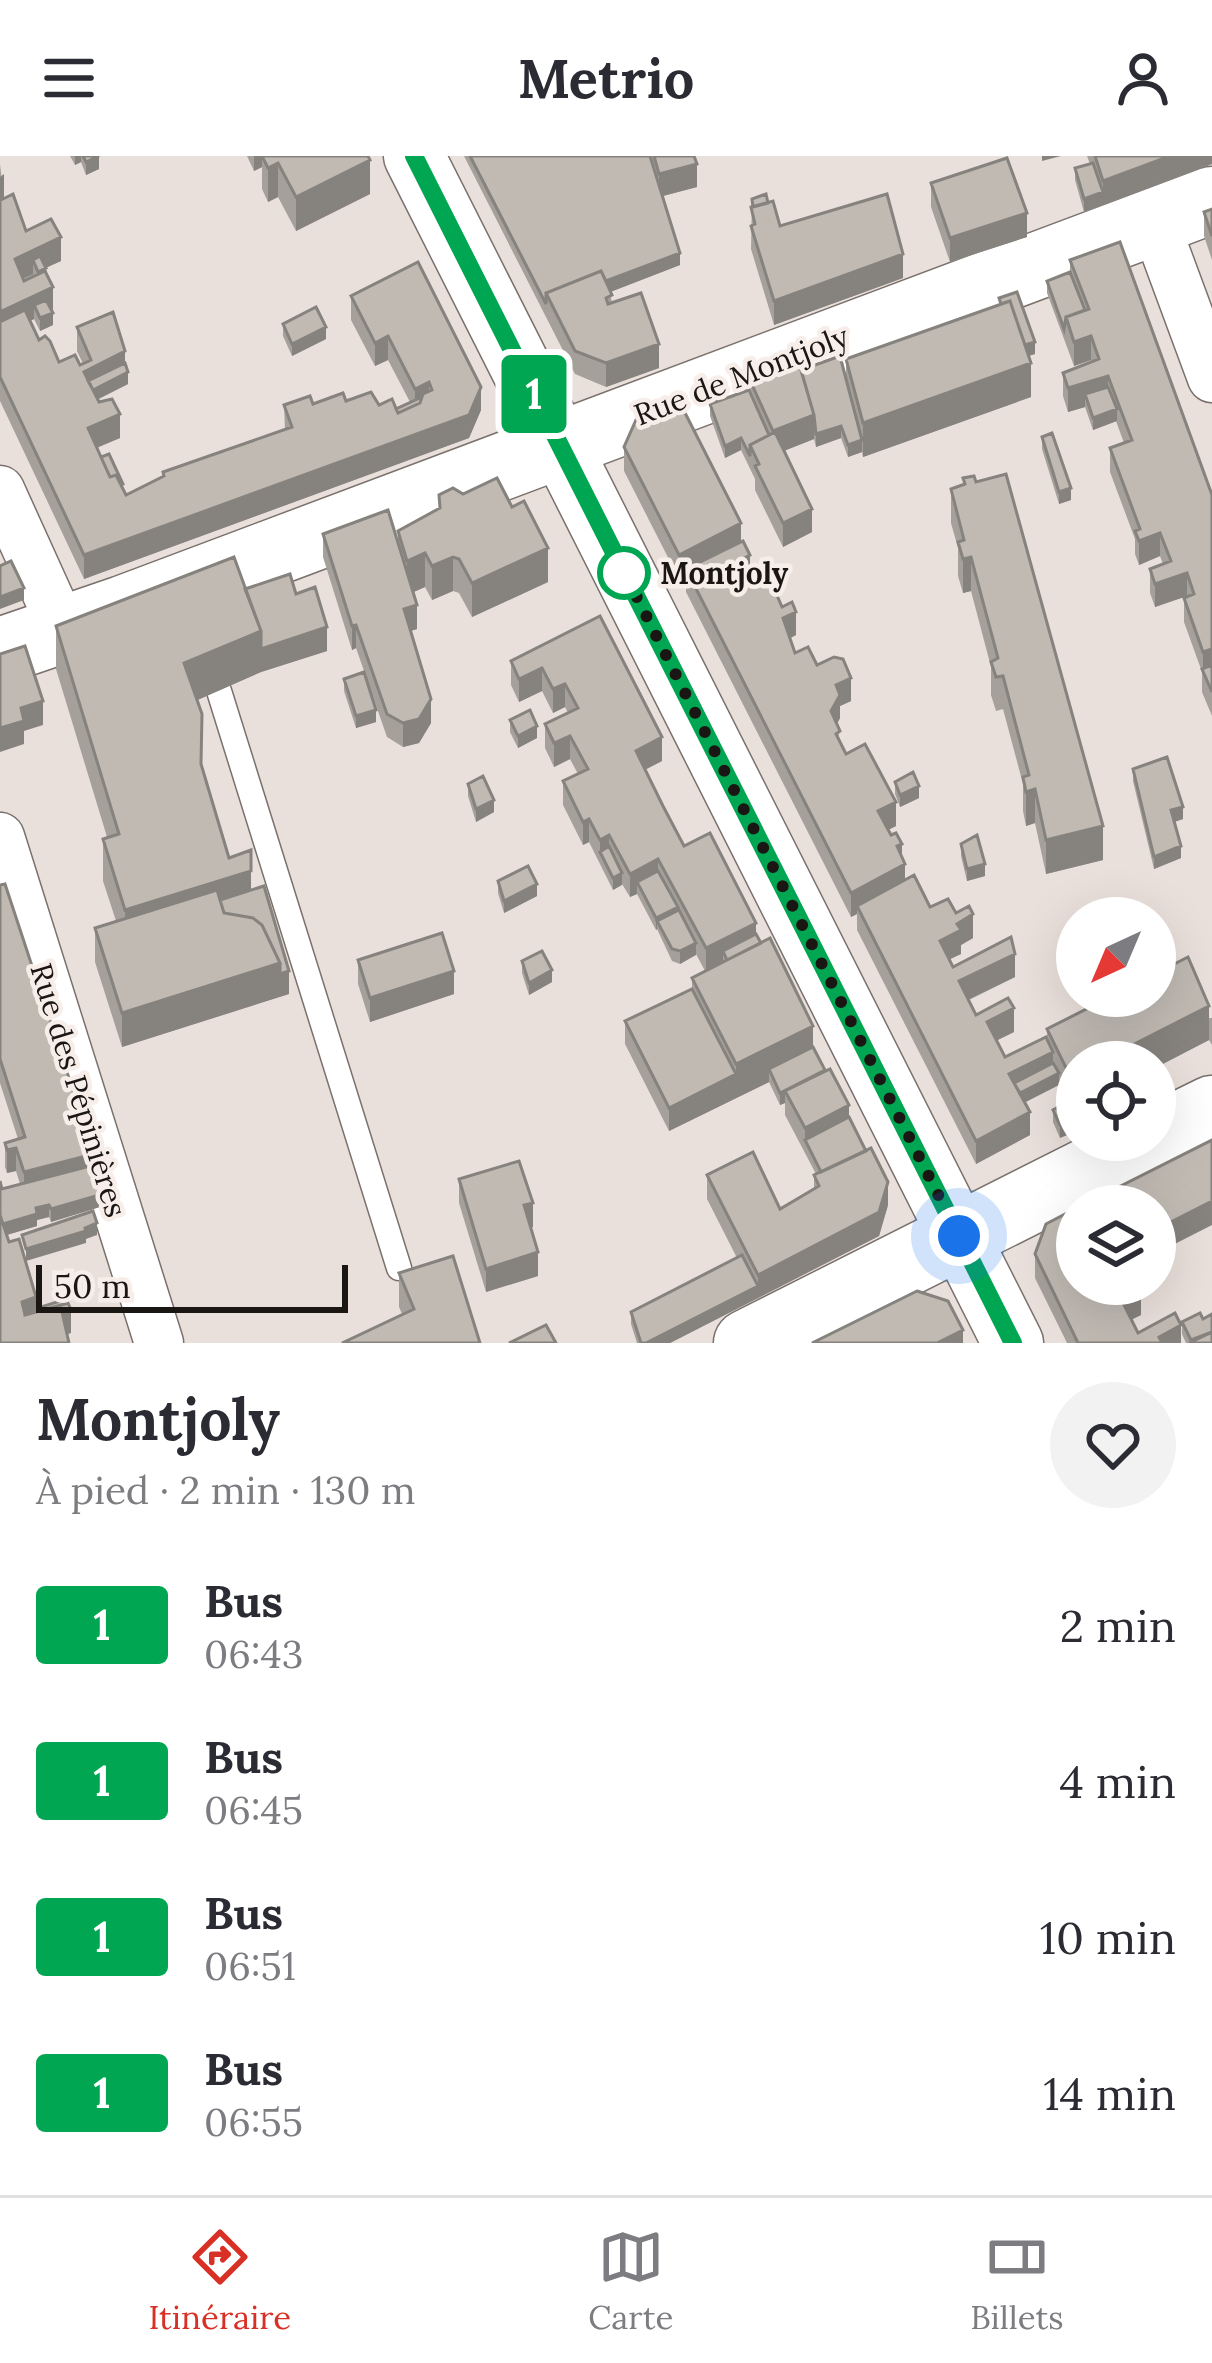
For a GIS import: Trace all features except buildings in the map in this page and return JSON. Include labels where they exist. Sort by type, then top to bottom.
[{"type":"main road","name":"Rue de Montjoly","points":[[0,651],[64,629],[195,598],[559,442],[1183,210]]},
{"type":"main road","points":[[1176,1127],[1212,1109]]},
{"type":"main road","points":[[747,1343],[1108,1161]]},
{"type":"street","points":[[414,156],[1013,1343]]},
{"type":"street","points":[[1183,210],[1212,378]]},
{"type":"street","points":[[0,490],[64,629]]},
{"type":"street","name":"Rue des Pépinières","points":[[0,838],[159,1343]]},
{"type":"lane","points":[[219,691],[399,1268]]},
{"type":"bus line","name":"1","points":[[414,156],[1013,1343]]},
{"type":"place","name":"Montjoly","points":[[624,573]]},
{"type":"route","points":[[624,573],[616,556],[959,1236]]}]
